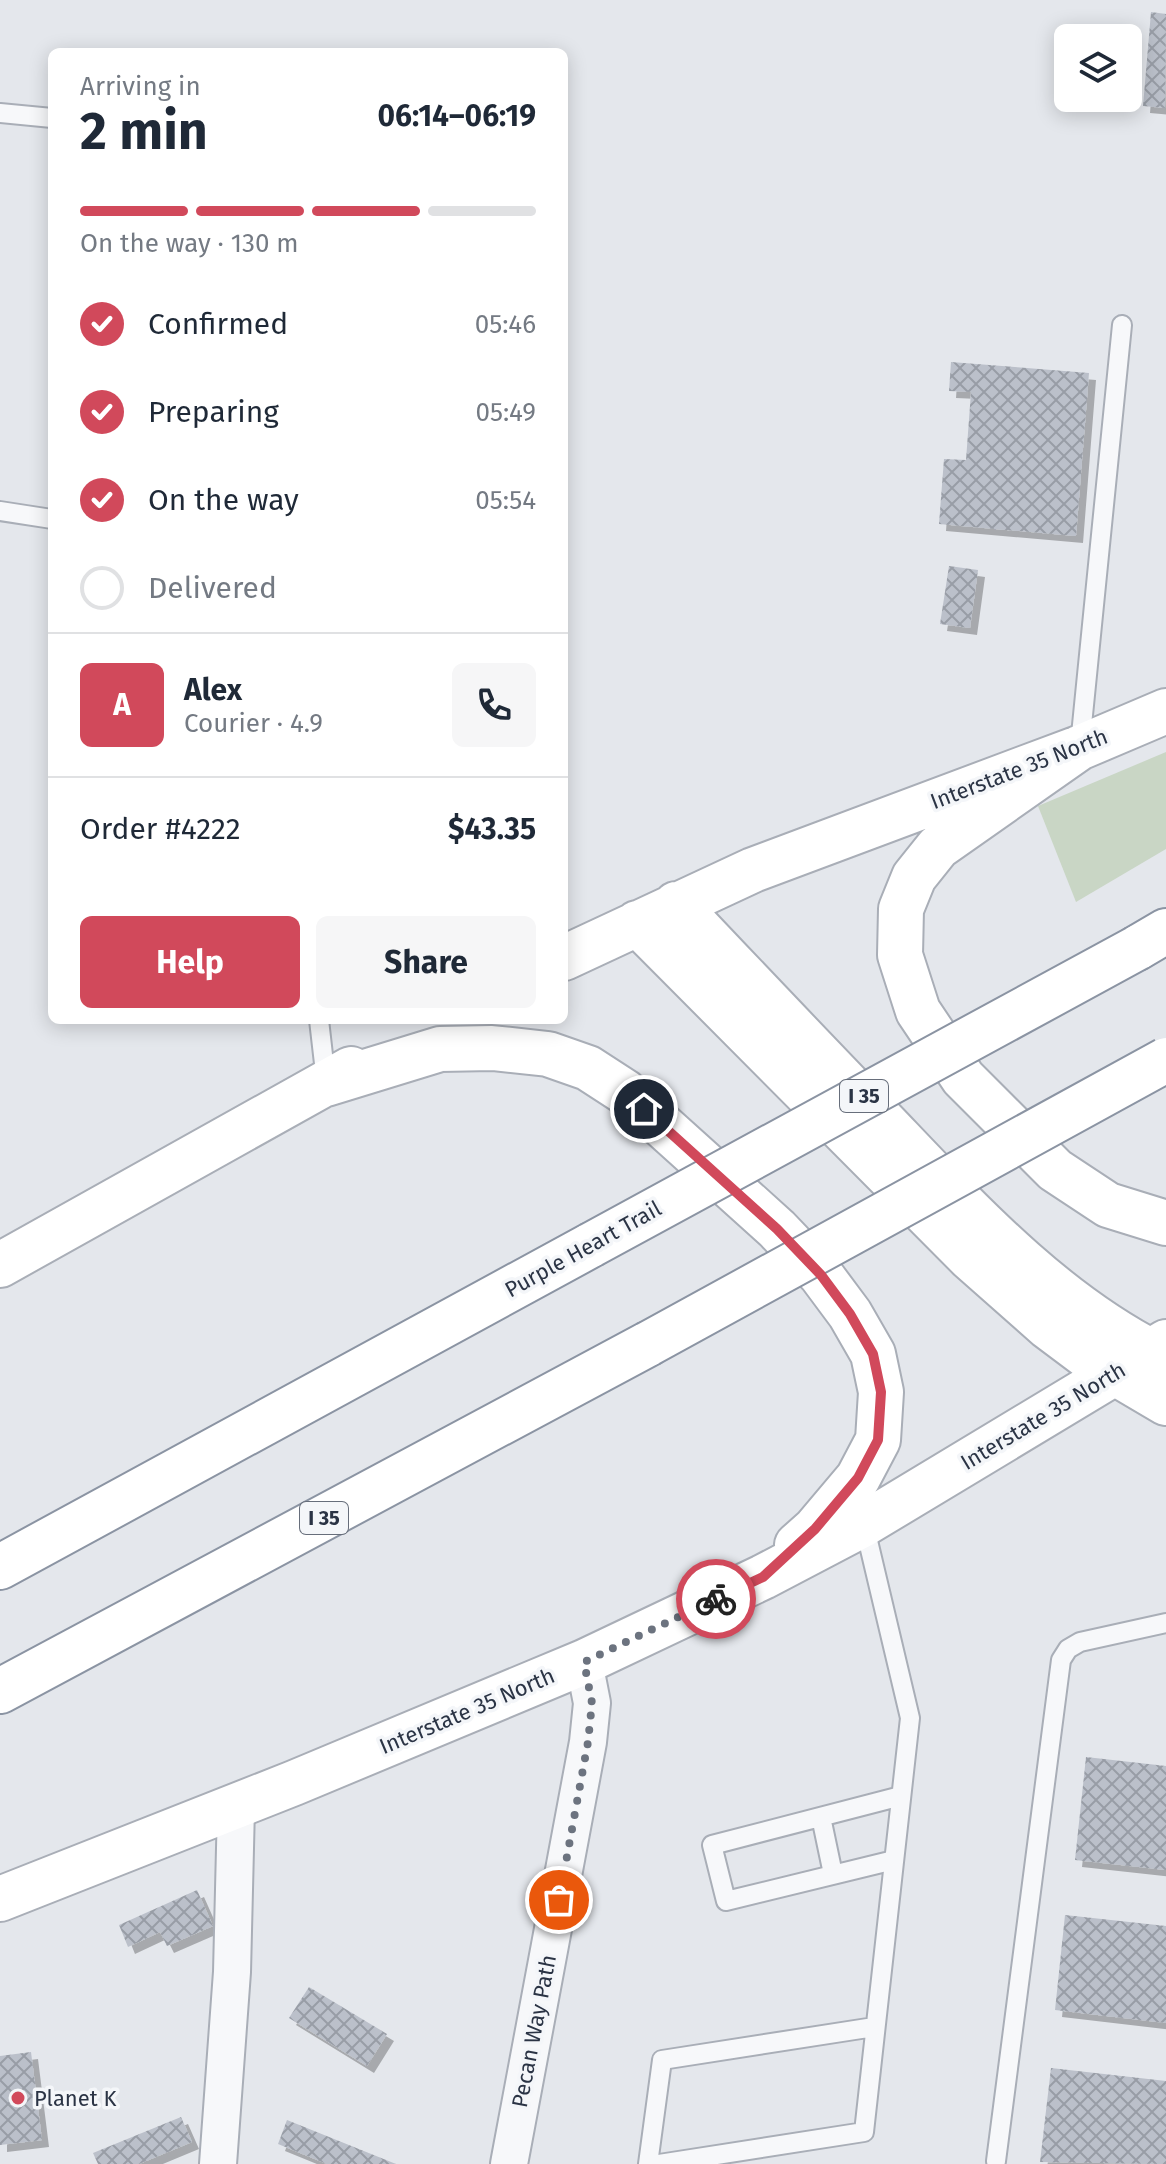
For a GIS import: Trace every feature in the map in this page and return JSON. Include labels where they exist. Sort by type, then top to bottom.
[{"type":"main road","name":"Interstate 35 North","points":[[568,956],[753,870],[1079,748],[1166,711]]},
{"type":"main road","points":[[1079,748],[938,847],[914,877],[901,909],[900,955],[918,1011],[963,1078],[1055,1170],[1108,1205],[1166,1223]]},
{"type":"main road","points":[[676,904],[987,1229],[1100,1320],[1161,1351]]},
{"type":"main road","points":[[637,923],[970,1258],[1048,1327],[1114,1374],[1166,1403]]},
{"type":"main road","name":"Purple Heart Trail","points":[[0,1567],[1152,940]]},
{"type":"main road","points":[[0,1265],[432,1024]]},
{"type":"main road","points":[[326,1084],[440,1049],[492,1048],[548,1054],[588,1068],[625,1092],[663,1125],[777,1229],[821,1275],[850,1314],[873,1354],[881,1392],[878,1440],[858,1478],[824,1519],[763,1577]]},
{"type":"main road","name":"I 35","points":[[0,1691],[648,1344],[1166,1060]]},
{"type":"main road","name":"Interstate 35 North","points":[[0,1899],[236,1807],[584,1662],[763,1577],[864,1524],[1114,1374],[1161,1351]]},
{"type":"street","name":"Pecan Way Path","points":[[509,2164],[588,1742],[592,1703],[584,1662]]},
{"type":"street","points":[[218,2164],[232,1972],[236,1807]]},
{"type":"lane","points":[[0,113],[48,118]]},
{"type":"lane","points":[[1079,748],[1122,325]]},
{"type":"lane","points":[[0,511],[48,518]]},
{"type":"lane","points":[[319,1024],[326,1084]]},
{"type":"lane","points":[[659,2164],[864,2132],[910,1718],[864,1524]]},
{"type":"lane","points":[[996,2161],[1061,1660],[1068,1649],[1080,1642],[1166,1623]]},
{"type":"lane","points":[[894,1860],[726,1901],[712,1845],[901,1796]]},
{"type":"lane","points":[[821,1817],[833,1874]]},
{"type":"lane","points":[[648,2164],[662,2060],[874,2027]]},
{"type":"green space","points":[[1166,752],[1166,849],[1076,902],[1038,806]]},
{"type":"building","points":[[1151,12],[1166,14],[1165,108],[1143,106]]},
{"type":"building","points":[[951,362],[1089,373],[1076,536],[939,524],[944,459],[966,460],[971,392],[949,391]]},
{"type":"building","points":[[949,566],[978,570],[970,628],[940,624]]},
{"type":"building","points":[[1086,1757],[1166,1766],[1166,1870],[1075,1860]]},
{"type":"building","points":[[197,1890],[213,1926],[167,1946],[160,1932],[128,1947],[119,1925]]},
{"type":"building","points":[[1065,1915],[1166,1926],[1166,2023],[1055,2010]]},
{"type":"building","points":[[309,1987],[387,2034],[367,2066],[289,2018]]},
{"type":"building","name":"Planet K","points":[[31,2052],[42,2140],[0,2145],[0,2056]]},
{"type":"building","points":[[1051,2068],[1166,2081],[1166,2164],[1040,2162]]},
{"type":"building","points":[[181,2117],[192,2142],[139,2164],[98,2164],[93,2153]]},
{"type":"building","points":[[287,2120],[396,2164],[327,2164],[278,2144]]},
{"type":"way so far","points":[[559,1900],[588,1742],[592,1703],[584,1662],[716,1599]]},
{"type":"place","name":"Planet K","points":[[18,2098]]},
{"type":"route","points":[[644,1109],[777,1229],[821,1275],[850,1314],[873,1354],[881,1392],[878,1440],[858,1478],[815,1529],[763,1577],[716,1599]]}]
